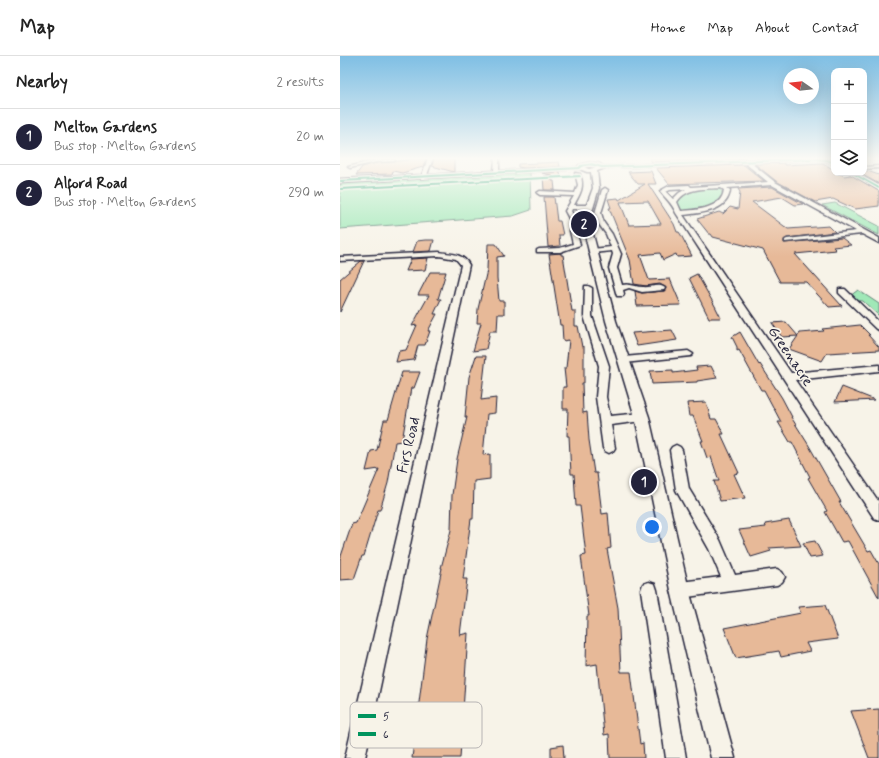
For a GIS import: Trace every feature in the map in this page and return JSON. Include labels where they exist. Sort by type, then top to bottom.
[{"type":"street","points":[[539,251],[560,250],[577,245],[573,231],[575,224],[568,211],[576,195],[580,191]]},
{"type":"street","points":[[595,191],[590,208],[587,227],[592,251],[611,321],[642,417],[680,590],[723,758]]},
{"type":"street","points":[[605,191],[598,213],[600,223],[609,234],[617,254],[613,268],[619,291],[629,286],[642,290],[661,288]]},
{"type":"street","name":"Greenacre","points":[[663,191],[668,198],[674,202],[679,213],[879,514]]},
{"type":"street","name":"Greenacre","points":[[674,202],[677,195],[684,191]]},
{"type":"street","points":[[679,213],[705,210],[716,206],[724,201],[728,196],[727,191]]},
{"type":"street","points":[[787,191],[879,241]]},
{"type":"street","points":[[540,193],[576,195]]},
{"type":"street","points":[[570,207],[590,208]]},
{"type":"street","points":[[787,241],[863,232]]},
{"type":"street","points":[[592,251],[615,249]]},
{"type":"street","name":"Firs Road","points":[[340,259],[444,254],[458,257],[465,265],[367,702]]},
{"type":"street","points":[[588,288],[588,316],[604,366],[601,397],[609,448]]},
{"type":"street","points":[[842,291],[879,327]]},
{"type":"street","points":[[624,360],[688,354]]},
{"type":"street","points":[[788,377],[879,368]]},
{"type":"street","points":[[605,421],[642,417]]},
{"type":"street","points":[[676,450],[683,490],[715,545],[731,583]]},
{"type":"street","points":[[680,590],[777,577]]},
{"type":"street","points":[[650,590],[676,758]]},
{"type":"street","name":"Firs Road","points":[[355,758],[357,748]]},
{"type":"green space","points":[[340,191],[530,191],[531,210],[513,216],[340,229]]},
{"type":"green space","points":[[721,191],[723,195],[715,203],[704,208],[692,211],[681,210],[677,202],[683,194],[688,192]]},
{"type":"green space","points":[[835,203],[879,226],[879,235],[822,205]]},
{"type":"green space","points":[[858,290],[879,304],[879,316],[863,301],[854,300],[850,296]]},
{"type":"building","points":[[634,191],[652,191],[674,224],[677,232],[681,235],[692,256],[677,257],[676,254],[663,260],[660,253],[640,255],[649,280],[670,279],[681,305],[637,306],[635,291],[642,293],[664,291],[666,288],[660,284],[646,286],[634,284],[630,260],[609,208],[611,208],[608,199],[618,198],[619,200]],"holes":[[[648,201],[661,224],[629,225],[620,202]]]},
{"type":"building","points":[[739,191],[779,191],[803,204],[795,205],[782,197],[752,202],[788,229],[829,226],[835,232],[787,238],[784,240],[784,243],[842,238],[851,245],[833,247],[836,250],[795,254],[842,306],[829,307],[806,282],[780,282],[763,250],[713,237],[709,234],[697,219],[719,212],[723,214],[730,207],[738,209]]},
{"type":"building","points":[[794,191],[879,191],[879,206],[855,209],[833,199],[815,202]]},
{"type":"building","points":[[544,197],[554,197],[557,221],[560,221],[563,235],[559,235],[560,246],[548,247]]},
{"type":"building","points":[[434,240],[431,251],[413,252],[417,241]]},
{"type":"building","points":[[488,244],[496,244],[504,256],[497,257],[497,278],[499,301],[504,301],[504,314],[498,314],[497,331],[490,331],[486,349],[473,351],[481,323],[477,323],[478,309],[487,270]]},
{"type":"building","points":[[561,253],[561,255],[563,255],[572,311],[575,311],[575,326],[578,326],[582,347],[584,346],[584,383],[582,383],[583,413],[587,412],[589,440],[594,473],[597,473],[602,514],[608,513],[611,548],[607,549],[618,608],[621,672],[631,672],[640,744],[643,743],[644,758],[610,758],[609,734],[604,735],[597,664],[586,666],[587,616],[589,616],[581,556],[586,555],[580,506],[576,506],[574,474],[571,474],[569,436],[567,436],[568,409],[563,409],[563,387],[566,387],[564,368],[566,368],[569,340],[563,341],[562,325],[560,325],[549,254]]},
{"type":"building","points":[[428,258],[425,270],[406,271],[411,259]]},
{"type":"building","points":[[361,261],[364,261],[340,312],[340,279]]},
{"type":"building","points":[[430,272],[446,272],[438,299],[441,299],[434,314],[437,314],[428,331],[430,331],[425,345],[418,345],[414,360],[396,362],[399,351],[406,350],[417,325],[412,326],[429,295],[418,295]]},
{"type":"building","points":[[697,274],[721,318],[709,318],[689,278]]},
{"type":"building","points":[[786,322],[798,336],[782,337],[772,323]]},
{"type":"building","points":[[860,325],[870,335],[868,335],[879,347],[879,350],[827,353],[822,361],[789,349],[800,333]]},
{"type":"building","points":[[672,330],[677,340],[637,346],[632,333]]},
{"type":"building","points":[[740,332],[759,365],[760,364],[782,398],[791,417],[808,444],[841,502],[839,502],[868,551],[871,550],[879,564],[879,598],[848,541],[842,542],[825,512],[827,511],[808,478],[810,477],[792,442],[790,442],[778,422],[781,422],[764,390],[761,390],[739,350],[737,351],[737,347],[732,337]]},
{"type":"building","points":[[476,356],[486,356],[481,400],[496,398],[495,413],[487,414],[483,455],[490,454],[490,479],[474,481],[473,519],[471,519],[463,579],[467,579],[460,635],[468,633],[464,702],[419,702],[427,639],[441,568],[451,530],[452,495],[457,459],[467,417],[465,417],[469,377]]},
{"type":"building","points":[[711,366],[717,378],[697,382],[652,384],[650,371],[673,370],[673,373],[697,370],[696,367]]},
{"type":"building","points":[[402,372],[420,372],[414,388],[411,388],[402,441],[395,442],[388,483],[380,510],[378,510],[364,556],[362,556],[354,579],[340,580],[340,559],[352,524],[356,523],[379,469],[366,471],[371,451],[377,450],[384,420],[388,420]]},
{"type":"building","points":[[842,387],[875,400],[835,402]]},
{"type":"building","points":[[706,402],[711,419],[716,419],[724,434],[721,434],[739,473],[734,474],[745,498],[720,501],[714,481],[719,481],[711,457],[707,458],[701,441],[703,441],[693,416],[689,416],[687,403]]},
{"type":"building","points":[[789,520],[801,546],[769,548],[771,551],[751,557],[739,530],[766,527],[765,524]]},
{"type":"building","points":[[815,541],[823,556],[810,558],[803,543]]},
{"type":"building","points":[[825,605],[838,639],[806,643],[810,651],[781,657],[779,651],[736,658],[724,628],[801,613],[798,607]]},
{"type":"building","points":[[879,709],[879,758],[869,758],[851,711]]},
{"type":"building","points":[[563,745],[564,758],[551,758],[551,747]]},
{"type":"building","points":[[413,748],[461,748],[460,758],[412,758]]},
{"type":"place","name":"Alford Road","points":[[584,224]]},
{"type":"place","name":"Melton Gardens","points":[[644,482]]}]
